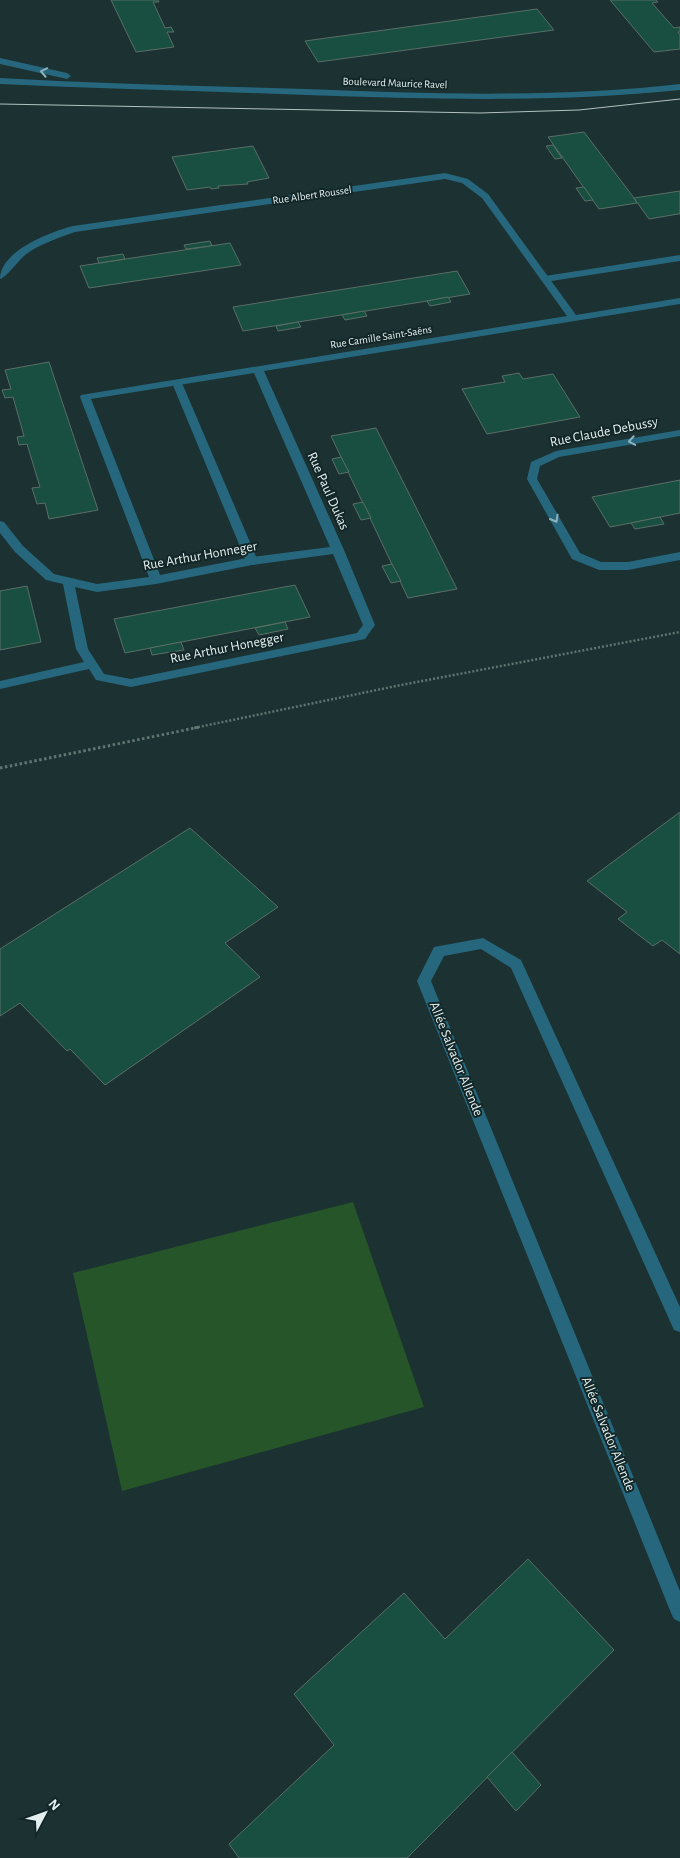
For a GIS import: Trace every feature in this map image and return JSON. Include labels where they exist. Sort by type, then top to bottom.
[{"type":"street","name":"Boulevard Maurice Ravel","points":[[0,62],[109,85]]},
{"type":"street","name":"Boulevard Maurice Ravel","points":[[0,81],[484,97],[577,95],[680,87]]},
{"type":"street","name":"Rue Albert Roussel","points":[[0,276],[8,263],[37,242],[73,229],[445,176],[465,181],[485,196],[573,318]]},
{"type":"street","points":[[545,279],[680,258]]},
{"type":"street","name":"Rue Camille Saint-Saëns","points":[[156,580],[85,397],[680,301]]},
{"type":"street","name":"Rue Paul Dukas","points":[[258,370],[369,624]]},
{"type":"street","points":[[177,383],[252,561]]},
{"type":"street","name":"Rue Claude Debussy","points":[[680,433],[556,454],[535,464],[532,479],[576,556],[599,566],[628,566],[680,556]]},
{"type":"street","points":[[0,525],[19,549],[50,578],[68,582]]},
{"type":"street","name":"Rue Arthur Honneger","points":[[68,582],[98,588],[156,580],[252,561],[338,550]]},
{"type":"street","name":"Rue Arthur Honegger","points":[[68,582],[82,649],[100,677],[131,683],[361,636],[369,624]]},
{"type":"street","points":[[0,685],[92,664]]},
{"type":"street","name":"Allée Salvador Allende","points":[[680,1325],[516,964],[483,943],[439,951],[424,982],[680,1613]]},
{"type":"path","points":[[0,768],[396,686],[680,632]]},
{"type":"green space","points":[[353,1202],[424,1407],[122,1491],[73,1273]]},
{"type":"building","points":[[111,0],[158,0],[159,2],[153,2],[165,28],[171,27],[174,32],[167,32],[174,47],[136,52]]},
{"type":"building","points":[[610,0],[656,0],[658,2],[652,3],[674,28],[680,27],[680,32],[678,32],[680,35],[680,49],[654,52]]},
{"type":"building","points":[[537,9],[554,30],[318,62],[305,41]]},
{"type":"building","points":[[584,132],[637,203],[599,209],[548,137]]},
{"type":"building","points":[[553,145],[562,158],[555,159],[546,146]]},
{"type":"building","points":[[253,146],[269,178],[247,182],[248,184],[218,186],[219,188],[211,189],[210,187],[187,190],[172,157]]},
{"type":"building","points":[[584,187],[593,200],[585,201],[576,188]]},
{"type":"building","points":[[680,191],[680,214],[649,219],[634,198]]},
{"type":"building","points":[[210,241],[212,246],[186,249],[184,245]]},
{"type":"building","points":[[230,243],[241,265],[89,288],[80,266]]},
{"type":"building","points":[[123,254],[125,259],[99,263],[97,258]]},
{"type":"building","points":[[457,271],[470,294],[243,331],[233,307]]},
{"type":"building","points":[[448,297],[451,302],[430,306],[427,301]]},
{"type":"building","points":[[364,311],[367,316],[345,320],[342,315]]},
{"type":"building","points":[[298,322],[301,327],[278,331],[276,326]]},
{"type":"building","points":[[49,362],[98,510],[49,519],[45,503],[37,504],[32,488],[40,487],[27,444],[19,445],[17,437],[24,436],[13,397],[5,398],[2,390],[11,389],[5,370]]},
{"type":"building","points":[[519,373],[523,379],[553,374],[580,417],[487,434],[462,389],[505,382],[502,376]]},
{"type":"building","points":[[376,428],[457,589],[408,598],[331,436]]},
{"type":"building","points":[[341,457],[349,472],[339,474],[332,459]]},
{"type":"building","points":[[680,480],[680,513],[631,523],[610,527],[592,497]]},
{"type":"building","points":[[363,502],[371,518],[361,520],[353,504]]},
{"type":"building","points":[[660,517],[664,524],[635,529],[631,523]]},
{"type":"building","points":[[392,564],[401,581],[391,583],[382,566]]},
{"type":"building","points":[[295,585],[310,617],[125,653],[114,619]]},
{"type":"building","points":[[27,586],[41,642],[0,650],[0,591]]},
{"type":"building","points":[[285,622],[288,629],[259,635],[255,628]]},
{"type":"building","points":[[181,642],[184,650],[152,655],[150,648]]},
{"type":"building","points":[[680,812],[680,954],[662,940],[653,946],[618,919],[627,912],[587,881]]},
{"type":"building","points":[[190,828],[278,907],[225,943],[260,977],[105,1085],[70,1049],[67,1051],[20,1003],[0,1016],[0,949]]},
{"type":"building","points":[[528,1559],[614,1650],[407,1858],[239,1858],[229,1844],[334,1745],[294,1694],[404,1593],[445,1639]]},
{"type":"building","points":[[512,1752],[541,1785],[516,1811],[487,1777]]},
{"type":"tram line","points":[[0,104],[480,113],[579,110],[680,99]]}]
